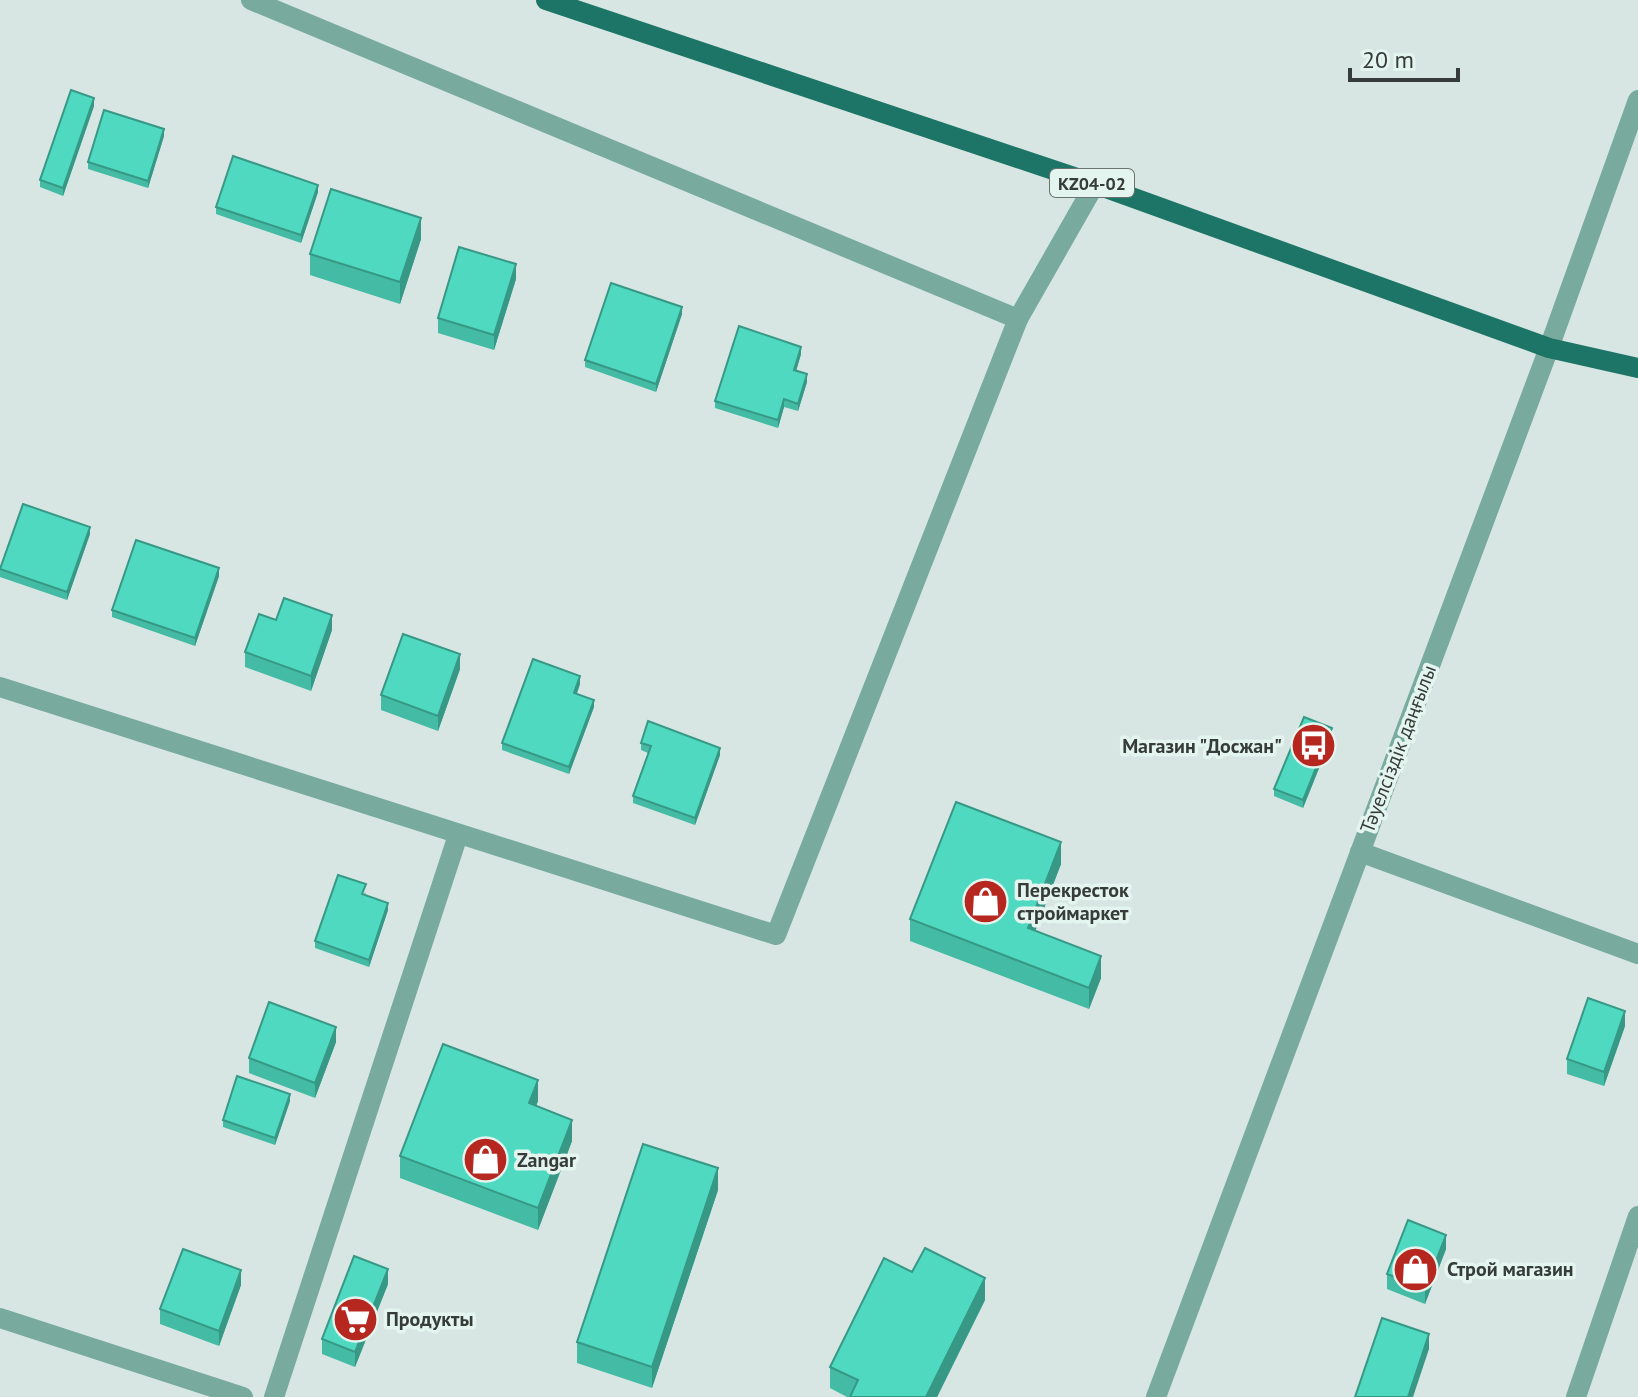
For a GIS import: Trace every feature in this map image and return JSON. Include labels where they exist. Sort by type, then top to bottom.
[{"type":"main road","name":"KZ04-02","points":[[546,0],[1095,184],[1549,348],[1638,368]]},
{"type":"street","points":[[251,0],[1018,319]]},
{"type":"street","name":"Тәуелсіздік даңғылы","points":[[1156,1397],[1549,348],[1638,100]]},
{"type":"street","points":[[0,687],[776,935],[1018,319],[1095,184]]},
{"type":"street","points":[[274,1397],[458,835]]},
{"type":"street","points":[[1360,852],[1638,954]]},
{"type":"street","points":[[1576,1397],[1638,1216]]},
{"type":"street","points":[[0,1318],[243,1397]]},
{"type":"building","points":[[71,90],[94,98],[63,188],[40,180]]},
{"type":"building","points":[[104,110],[164,129],[148,181],[88,162]]},
{"type":"building","points":[[233,156],[318,185],[301,235],[216,207]]},
{"type":"building","points":[[331,189],[421,218],[400,282],[310,254]]},
{"type":"building","points":[[459,247],[516,264],[494,335],[438,318]]},
{"type":"building","points":[[611,283],[682,307],[656,384],[585,360]]},
{"type":"building","points":[[739,326],[801,347],[794,370],[807,374],[798,404],[784,399],[778,420],[715,401]]},
{"type":"building","points":[[23,504],[90,527],[67,592],[0,569]]},
{"type":"building","points":[[136,540],[219,568],[195,638],[112,610]]},
{"type":"building","points":[[284,598],[332,615],[311,676],[245,652],[259,614],[276,620]]},
{"type":"building","points":[[403,634],[460,654],[438,716],[381,695]]},
{"type":"building","points":[[533,659],[580,676],[574,693],[594,700],[569,767],[502,743]]},
{"type":"building","points":[[1304,717],[1332,728],[1303,800],[1274,789]]},
{"type":"building","points":[[648,721],[720,748],[695,818],[633,796],[651,746],[641,743]]},
{"type":"building","name":"Перекресток строймаркет","points":[[956,802],[1061,842],[1028,928],[1101,956],[1089,988],[910,919]]},
{"type":"building","points":[[338,875],[366,884],[362,894],[388,903],[369,960],[315,941]]},
{"type":"building","points":[[1588,998],[1625,1011],[1604,1072],[1567,1059]]},
{"type":"building","points":[[269,1002],[336,1027],[315,1083],[249,1058]]},
{"type":"building","name":"Zangar","points":[[443,1044],[538,1080],[529,1103],[572,1120],[538,1208],[400,1156]]},
{"type":"building","points":[[237,1076],[290,1094],[275,1138],[223,1120]]},
{"type":"building","points":[[643,1144],[718,1168],[652,1367],[577,1342]]},
{"type":"building","name":"Строй магазин","points":[[1408,1220],[1446,1235],[1425,1289],[1387,1274]]},
{"type":"building","points":[[925,1248],[985,1278],[926,1397],[850,1397],[858,1380],[830,1367],[884,1258],[912,1272]]},
{"type":"building","points":[[183,1249],[241,1270],[219,1331],[160,1309]]},
{"type":"building","name":"Продукты","points":[[354,1256],[388,1269],[355,1352],[322,1339]]},
{"type":"building","points":[[1382,1318],[1429,1334],[1408,1397],[1355,1397]]},
{"type":"place","name":"Магазин \"Досжан\"","points":[[1313,746]]},
{"type":"place","name":"Перекресток строймаркет","points":[[986,902]]},
{"type":"place","name":"Zangar","points":[[486,1160]]},
{"type":"place","name":"Строй магазин","points":[[1416,1269]]},
{"type":"place","name":"Продукты","points":[[355,1319]]}]
